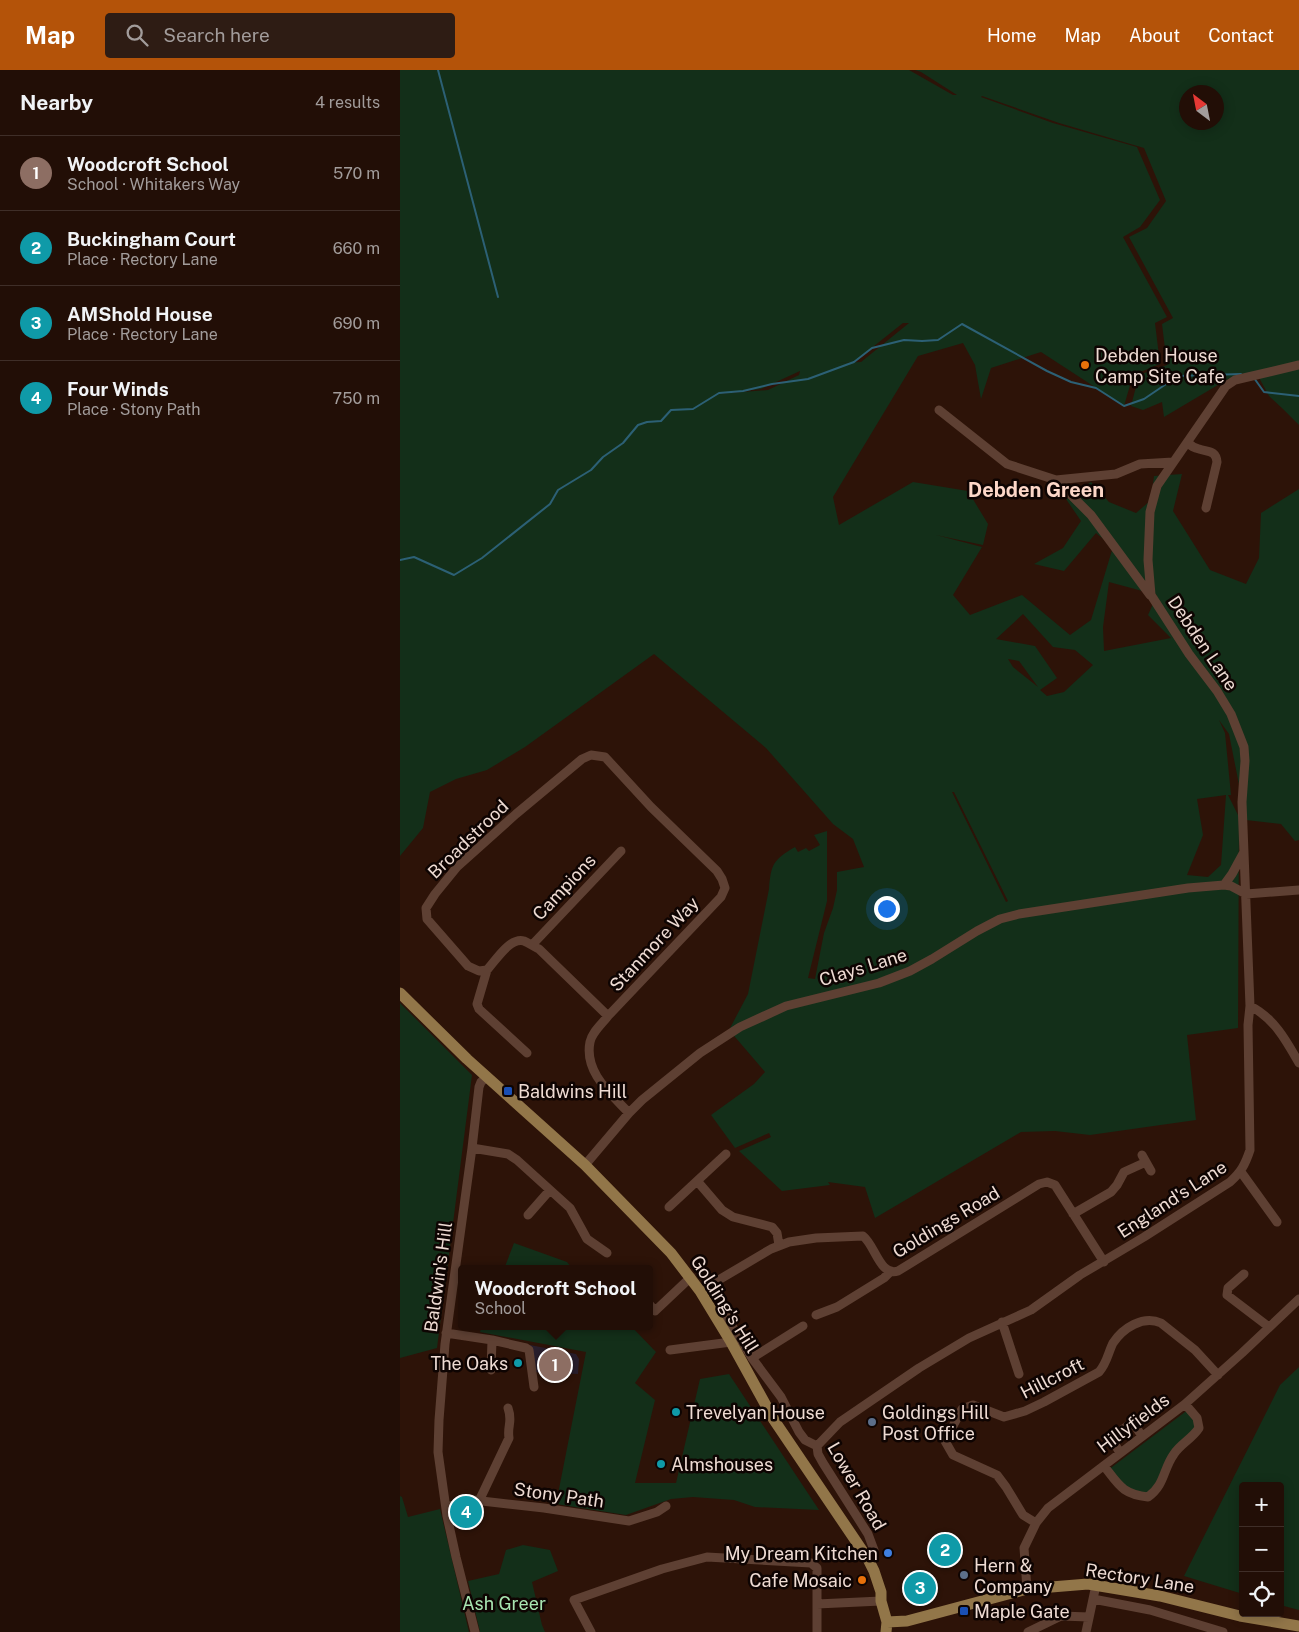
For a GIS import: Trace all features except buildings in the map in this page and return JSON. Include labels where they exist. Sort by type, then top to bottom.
[{"type":"main road","name":"Golding's Hill","points":[[400,993],[487,1076],[585,1165],[671,1253],[691,1278],[731,1342],[774,1420],[868,1559],[878,1581],[887,1627]]},
{"type":"main road","name":"Rectory Lane","points":[[887,1627],[1027,1589],[1088,1584],[1160,1596],[1240,1616],[1299,1626]]},
{"type":"street","name":"Debden Lane","points":[[1246,894],[1242,802],[1245,761],[1244,747],[1231,714],[1217,691],[1189,654],[1151,595],[1148,560],[1150,512],[1157,486],[1226,386],[1235,380],[1299,366]]},
{"type":"street","points":[[939,410],[1007,464],[1056,480],[1116,474],[1140,464],[1173,462]]},
{"type":"street","points":[[1188,443],[1199,449],[1210,451],[1217,458],[1206,508]]},
{"type":"street","points":[[1056,480],[1091,515],[1151,595]]},
{"type":"street","name":"Broadstrood","points":[[488,970],[479,971],[468,966],[427,919],[426,908],[457,867],[516,814],[582,759],[591,756],[605,757],[651,807]]},
{"type":"street","name":"Stanmore Way","points":[[629,1113],[593,1071],[590,1062],[590,1042],[594,1033],[608,1016],[720,897],[725,888],[717,871],[651,807]]},
{"type":"street","name":"Campions","points":[[532,945],[621,851]]},
{"type":"street","points":[[1224,885],[1244,852]]},
{"type":"street","name":"Clays Lane","points":[[585,1165],[642,1100],[700,1052],[740,1027],[786,1006],[878,983],[910,971],[977,931],[1000,919],[1018,914],[1188,888],[1224,885],[1232,886],[1246,894]]},
{"type":"street","points":[[1246,894],[1299,890]]},
{"type":"street","name":"England's Lane","points":[[817,1446],[840,1422],[958,1344],[1031,1310],[1080,1275],[1104,1262],[1230,1182],[1241,1172],[1250,1150],[1248,1025],[1250,1006],[1246,894]]},
{"type":"street","points":[[526,1053],[479,1010],[477,1004],[488,970],[508,946],[518,940],[539,949],[608,1016]]},
{"type":"street","points":[[1250,1006],[1267,1016],[1285,1037],[1299,1063]]},
{"type":"street","name":"Baldwin's Hill","points":[[474,1632],[446,1507],[438,1444],[446,1333],[479,1087],[487,1076]]},
{"type":"street","points":[[472,1148],[508,1154],[517,1160],[570,1208],[586,1240],[607,1253]]},
{"type":"street","points":[[669,1207],[726,1154]]},
{"type":"street","points":[[1073,1214],[1110,1192],[1117,1185],[1124,1172],[1144,1158],[1150,1171]]},
{"type":"street","points":[[1241,1172],[1277,1222]]},
{"type":"street","points":[[698,1182],[722,1210],[732,1217],[772,1227],[776,1233],[779,1245]]},
{"type":"street","name":"Goldings Road","points":[[700,1290],[779,1245],[816,1238],[863,1236],[883,1266],[890,1272],[894,1272],[904,1268],[1043,1182],[1055,1185],[1104,1262]]},
{"type":"street","points":[[528,1215],[550,1190]]},
{"type":"street","points":[[816,1315],[837,1307],[884,1278],[890,1272]]},
{"type":"street","points":[[1244,1274],[1230,1286],[1227,1294],[1231,1299],[1270,1327]]},
{"type":"street","points":[[653,1309],[655,1311],[691,1278]]},
{"type":"street","name":"Hillyfields","points":[[1027,1589],[1024,1548],[1036,1523],[1048,1508],[1185,1404],[1299,1299]]},
{"type":"street","name":"Lower Road","points":[[715,1315],[722,1314],[726,1316],[752,1358],[782,1397],[799,1432],[805,1440],[817,1446],[822,1463],[868,1534],[874,1550],[872,1557],[868,1559]]},
{"type":"street","points":[[1002,1322],[1019,1374]]},
{"type":"street","name":"Hillcroft","points":[[1036,1523],[1024,1514],[996,1475],[952,1455],[945,1441],[962,1409],[973,1405],[1004,1417],[1025,1411],[1044,1402],[1094,1376],[1105,1365],[1111,1348],[1120,1334],[1127,1328],[1142,1322],[1161,1322],[1195,1350],[1218,1375]]},
{"type":"street","points":[[752,1358],[803,1326]]},
{"type":"street","points":[[446,1333],[492,1340],[526,1348],[529,1350],[534,1387]]},
{"type":"street","points":[[491,1370],[492,1340]]},
{"type":"street","points":[[670,1350],[731,1342]]},
{"type":"street","points":[[1104,1466],[1121,1487],[1133,1495],[1148,1497],[1157,1491],[1175,1452],[1194,1436],[1199,1428],[1197,1418],[1185,1404]]},
{"type":"street","points":[[479,1501],[509,1438],[508,1432],[511,1417],[508,1408]]},
{"type":"street","points":[[1120,1453],[1113,1442],[1115,1436],[1129,1425],[1135,1426],[1142,1436]]},
{"type":"street","name":"Stony Path","points":[[446,1507],[473,1500],[544,1508],[629,1521],[657,1512],[666,1506]]},
{"type":"street","points":[[591,1632],[574,1600],[662,1569],[707,1557],[810,1563],[817,1568],[817,1632]]},
{"type":"street","points":[[1086,1632],[1096,1585]]},
{"type":"street","name":"Rectory Lane","points":[[1093,1599],[1150,1610],[1223,1632]]},
{"type":"street","points":[[817,1604],[881,1601]]},
{"type":"street","points":[[1028,1632],[1061,1616],[1089,1617]]},
{"type":"shaded area","points":[[530,1345],[576,1354],[579,1359],[578,1374],[531,1372]]},
{"type":"green space","points":[[400,70],[909,70],[953,95],[957,95],[915,70],[1299,70],[1299,425],[1269,396],[1257,374],[1228,379],[1164,417],[1162,402],[1143,410],[1131,406],[1139,375],[1167,365],[1162,324],[1173,318],[1129,237],[1147,228],[1166,201],[1144,148],[1059,123],[982,96],[1053,123],[1137,147],[1160,200],[1140,227],[1123,237],[1167,317],[1155,323],[1160,364],[1133,375],[1124,406],[1041,352],[991,368],[981,399],[975,365],[963,343],[918,356],[833,497],[839,525],[913,482],[968,491],[988,524],[983,545],[936,535],[982,547],[953,595],[970,615],[1022,595],[1070,635],[1091,620],[1113,547],[1096,533],[1064,571],[1034,564],[1063,548],[1081,521],[1066,499],[1091,482],[1109,502],[1136,513],[1151,500],[1154,476],[1182,474],[1173,511],[1210,570],[1246,584],[1259,558],[1261,513],[1299,489],[1299,840],[1295,841],[1281,824],[1246,820],[1229,734],[1219,720],[1225,733],[1231,795],[1228,795],[1239,817],[1238,1028],[1187,1035],[1196,1120],[1090,1135],[1055,1131],[1021,1132],[875,1218],[865,1187],[828,1182],[830,1185],[782,1191],[739,1151],[771,1137],[769,1133],[735,1148],[711,1115],[754,1084],[765,1072],[729,1030],[748,994],[772,868],[778,859],[795,847],[798,852],[806,848],[809,851],[820,845],[814,835],[827,831],[827,901],[808,978],[815,979],[824,933],[837,890],[837,872],[864,867],[853,839],[833,824],[766,748],[654,654],[525,747],[487,770],[456,779],[430,792],[423,828],[400,856]],"holes":[[[903,323],[909,323],[861,362],[835,363],[854,362]],[[800,371],[799,375],[768,390],[717,394],[761,389]],[[1109,582],[1157,595],[1148,615],[1171,638],[1104,651],[1103,627]],[[1023,614],[1053,647],[1075,650],[1093,665],[1064,692],[1047,696],[1040,690],[1057,678],[1035,646],[996,639]],[[1008,659],[1019,661],[1038,687],[1013,667]],[[952,792],[954,792],[1008,901],[1006,902]],[[1226,795],[1221,865],[1208,877],[1187,875],[1203,835],[1197,799]]]},
{"type":"green space","points":[[400,1003],[472,1075],[437,1348],[400,1358]]},
{"type":"green space","points":[[514,1243],[567,1262],[570,1265],[506,1265]]},
{"type":"green space","points":[[481,1330],[635,1330],[656,1352],[635,1383],[655,1400],[635,1483],[676,1483],[700,1379],[729,1374],[819,1510],[755,1507],[734,1500],[693,1497],[671,1499],[626,1515],[556,1504],[586,1352],[480,1332]]},
{"type":"green space","points":[[1299,1367],[1299,1610],[1284,1606],[1284,1482],[1239,1482],[1239,1593],[1184,1576],[1280,1385]]},
{"type":"green space","points":[[1189,1409],[1199,1428],[1175,1452],[1157,1491],[1133,1495],[1108,1470]]},
{"type":"green space","points":[[400,1496],[402,1497],[408,1517],[440,1509],[469,1632],[400,1632]]},
{"type":"green space","name":"Ash Greer","points":[[523,1545],[550,1550],[558,1571],[532,1582],[545,1632],[480,1632],[468,1581],[499,1574],[506,1550]]},
{"type":"waterway","points":[[438,70],[498,297]]},
{"type":"waterway","points":[[400,560],[414,557],[454,575],[482,558],[550,504],[558,490],[591,470],[603,457],[623,443],[638,425],[661,421],[671,410],[693,409],[719,393],[743,391],[772,384],[808,379],[854,362],[872,348],[904,340],[938,340],[962,324],[1047,371],[1071,382],[1096,388],[1124,406],[1144,399],[1178,376],[1241,374]]},
{"type":"waterway","points":[[1254,378],[1264,392],[1299,396]]},
{"type":"place","name":"Debden House Camp Site Cafe","points":[[1085,365]]},
{"type":"place","name":"Baldwins Hill","points":[[508,1091]]},
{"type":"place","name":"The Oaks","points":[[518,1363]]},
{"type":"place","name":"Woodcroft School","points":[[555,1365]]},
{"type":"place","name":"Trevelyan House","points":[[676,1412]]},
{"type":"place","name":"Goldings Hill Post Office","points":[[872,1422]]},
{"type":"place","name":"Almshouses","points":[[661,1464]]},
{"type":"place","name":"Four Winds","points":[[466,1512]]},
{"type":"place","name":"Buckingham Court","points":[[945,1550]]},
{"type":"place","name":"My Dream Kitchen","points":[[888,1553]]},
{"type":"place","name":"Hern & Company","points":[[964,1575]]},
{"type":"place","name":"Cafe Mosaic","points":[[862,1580]]},
{"type":"place","name":"AMShold House","points":[[920,1588]]},
{"type":"place","name":"Maple Gate","points":[[964,1611]]},
{"type":"district","name":"Debden Green","points":[[1036,490]]}]
